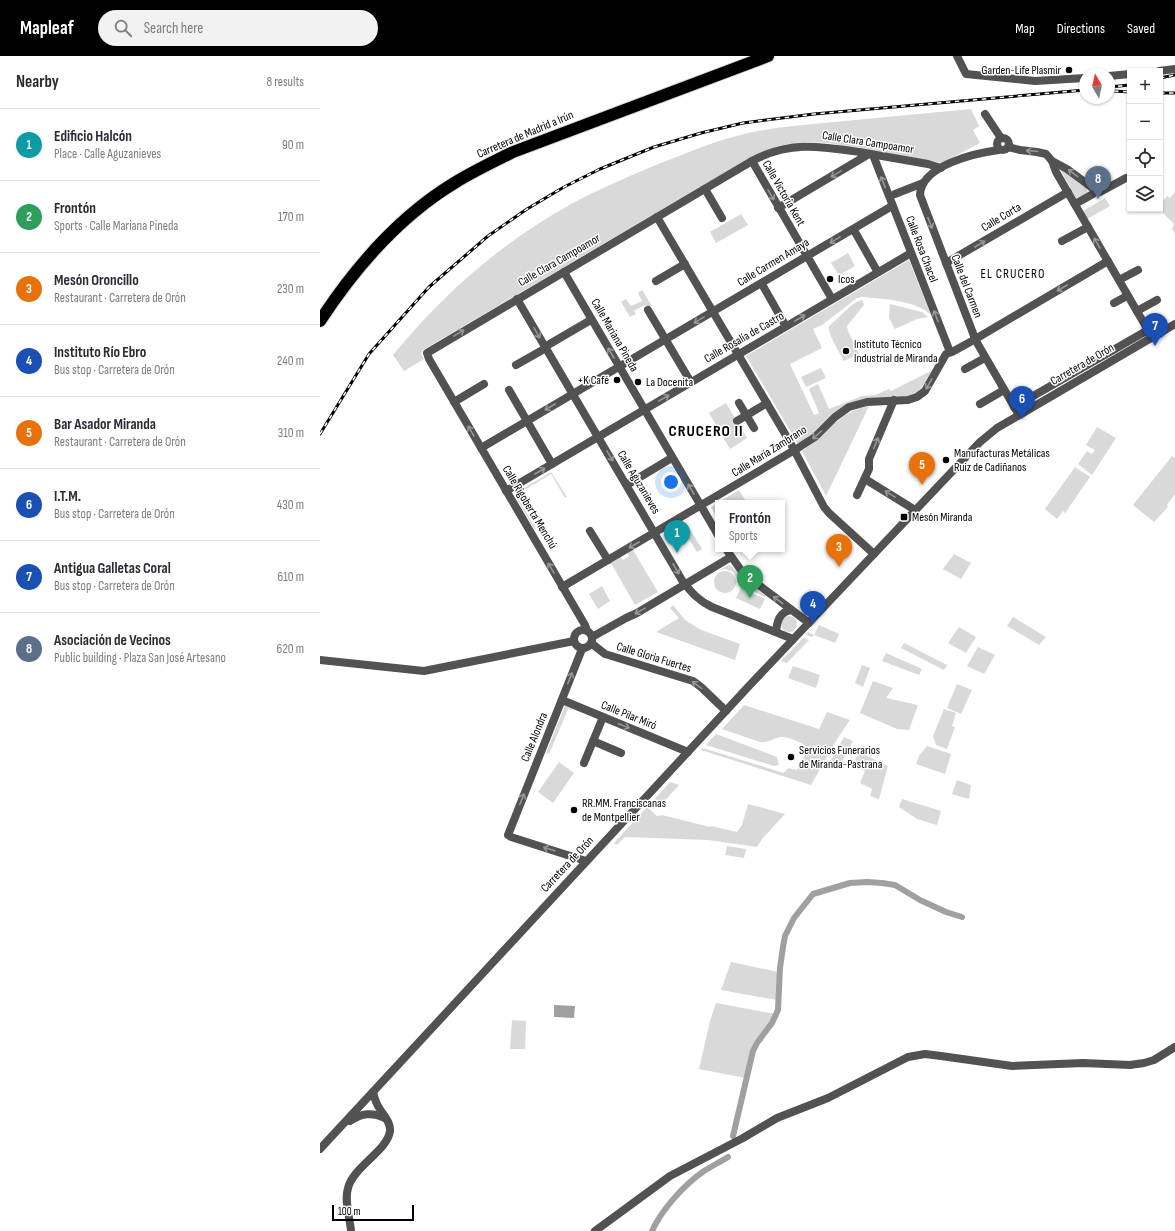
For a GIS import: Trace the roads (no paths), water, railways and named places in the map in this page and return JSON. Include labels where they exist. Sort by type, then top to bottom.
[{"type":"highway","name":"Carretera de Madrid a Irún","points":[[320,321],[347,281],[374,249],[414,211],[455,182],[513,152],[768,56]]},
{"type":"street","points":[[957,56],[966,74],[1036,81],[1079,78]]},
{"type":"street","points":[[1163,70],[1175,69]]},
{"type":"street","points":[[1115,75],[1127,74]]},
{"type":"street","points":[[985,114],[1001,138],[1007,140],[1009,143],[1008,147]]},
{"type":"street","points":[[999,150],[996,144],[1001,138]]},
{"type":"street","name":"Calle Clara Campoamor","points":[[426,353],[752,161],[776,151],[802,146],[824,147],[928,164],[942,168]]},
{"type":"street","points":[[895,194],[922,185],[928,177],[942,168],[963,157],[977,153],[1005,150],[1008,147],[1046,154],[1052,161],[1056,172],[1150,333],[1175,324]]},
{"type":"street","points":[[778,208],[871,154]]},
{"type":"street","name":"Calle Rosa Chacel","points":[[871,154],[950,352]]},
{"type":"street","name":"Calle Victoria Kent","points":[[752,161],[832,299]]},
{"type":"street","points":[[1052,161],[1059,163],[1094,189],[1095,192]]},
{"type":"street","points":[[1075,204],[1095,192],[1100,192],[1126,178]]},
{"type":"street","name":"Calle del Carmen","points":[[922,185],[920,195],[975,339],[1017,411]]},
{"type":"street","points":[[705,189],[722,218]]},
{"type":"street","name":"Calle Corta","points":[[946,263],[1068,192]]},
{"type":"street","name":"Calle Carmen Amaya","points":[[481,448],[619,367],[667,342],[713,312],[892,206]]},
{"type":"street","points":[[657,217],[795,450],[827,510],[874,554]]},
{"type":"street","points":[[1062,241],[1088,227]]},
{"type":"street","points":[[855,232],[876,269]]},
{"type":"street","name":"Calle Rosalía de Castro","points":[[506,491],[911,253]]},
{"type":"street","points":[[950,352],[975,339],[1108,261]]},
{"type":"street","points":[[656,282],[685,264]]},
{"type":"street","points":[[1119,280],[1138,270]]},
{"type":"street","name":"Calle Mariana Pineda","points":[[564,272],[715,529]]},
{"type":"street","points":[[762,286],[784,323]]},
{"type":"street","points":[[1114,303],[1125,297]]},
{"type":"street","name":"Calle Aguzanieves","points":[[517,299],[547,346],[573,394],[686,584],[697,598],[704,603],[793,639]]},
{"type":"street","points":[[1137,311],[1157,300]]},
{"type":"street","points":[[648,310],[689,379]]},
{"type":"street","points":[[516,365],[589,321]]},
{"type":"street","name":"Carretera de Orón","points":[[320,1149],[793,639],[980,442],[1017,411],[1150,333]]},
{"type":"street","name":"Calle María Zambrano","points":[[562,587],[795,450],[815,437],[835,417],[849,407],[867,402],[912,399],[920,395],[925,391],[943,357],[950,352]]},
{"type":"street","name":"Calle Rigoberta Menchú","points":[[426,353],[589,634]]},
{"type":"street","points":[[965,369],[983,359]]},
{"type":"street","points":[[454,402],[484,384]]},
{"type":"street","points":[[509,390],[552,464]]},
{"type":"street","points":[[980,404],[1004,390]]},
{"type":"street","points":[[857,495],[869,469],[870,459],[894,400]]},
{"type":"street","points":[[739,403],[754,428]]},
{"type":"street","points":[[737,421],[767,403]]},
{"type":"street","points":[[630,483],[670,459]]},
{"type":"street","points":[[865,479],[915,510]]},
{"type":"street","points":[[590,531],[608,560]]},
{"type":"street","points":[[728,552],[743,573],[809,623]]},
{"type":"street","points":[[589,634],[588,647],[582,649],[578,647],[574,641],[574,636],[578,631],[589,634],[637,613],[731,557]]},
{"type":"street","points":[[776,632],[778,618],[784,612],[791,610]]},
{"type":"street","name":"Calle Gloria Fuertes","points":[[589,634],[606,654],[692,681],[701,687],[726,711]]},
{"type":"street","points":[[320,660],[424,671],[574,641]]},
{"type":"street","name":"Calle Alondra","points":[[582,649],[508,835],[586,861]]},
{"type":"street","name":"Calle Pilar Miró","points":[[562,700],[601,720],[688,752]]},
{"type":"street","name":"Calle Pilar Miró","points":[[584,762],[601,720]]},
{"type":"street","points":[[593,741],[621,753]]},
{"type":"street","points":[[595,1231],[675,1173],[743,1138],[777,1118],[828,1098],[908,1057],[916,1055],[931,1055],[1012,1066],[1084,1063],[1130,1065],[1154,1060],[1175,1047]]},
{"type":"street","points":[[352,1231],[347,1198],[348,1186],[355,1174],[383,1145],[389,1136],[389,1125],[377,1104],[373,1092]]},
{"type":"street","points":[[365,1101],[377,1104]]},
{"type":"street","points":[[365,1101],[371,1111],[376,1115]]},
{"type":"street","points":[[342,1125],[369,1113],[385,1118]]},
{"type":"waterway","points":[[733,1136],[753,1051],[772,1023],[778,1010],[780,968],[785,936],[794,918],[813,894],[850,883],[867,882],[895,885],[920,900],[946,912],[962,917]]},
{"type":"waterway","points":[[652,1231],[662,1214],[682,1190],[697,1176],[728,1157]]},
{"type":"railway","points":[[1163,77],[1175,75]]},
{"type":"railway","points":[[1115,86],[1127,85]]},
{"type":"railway","points":[[320,434],[369,354],[429,287],[488,236],[527,209],[564,187],[600,169],[654,147],[701,133],[743,123],[814,114],[1079,91]]},
{"type":"railway","points":[[1115,91],[1127,92]]},
{"type":"railway","points":[[1163,93],[1175,93]]},
{"type":"place","name":"Garden-Life Plasmir","points":[[1069,70]]},
{"type":"place","name":"Asociación de Vecinos","points":[[1098,199]]},
{"type":"place","name":"Icos","points":[[830,279]]},
{"type":"place","name":"Antigua Galletas Coral","points":[[1155,346]]},
{"type":"place","name":"Instituto Técnico Industrial de Miranda","points":[[846,351]]},
{"type":"place","name":"+K Café","points":[[617,380]]},
{"type":"place","name":"La Docenita","points":[[638,382]]},
{"type":"place","name":"I.T.M.","points":[[1022,419]]},
{"type":"place","name":"Manufacturas Metálicas Ruiz de Cadiñanos","points":[[946,460]]},
{"type":"place","name":"Bar Asador Miranda","points":[[922,485]]},
{"type":"place","name":"Mesón Miranda","points":[[904,517]]},
{"type":"place","name":"Edificio Halcón","points":[[677,553]]},
{"type":"place","name":"Mesón Oroncillo","points":[[839,567]]},
{"type":"place","name":"Frontón","points":[[750,598]]},
{"type":"place","name":"Instituto Río Ebro","points":[[813,624]]},
{"type":"place","name":"Servicios Funerarios de Miranda-Pastrana","points":[[791,757]]},
{"type":"place","name":"RR.MM. Franciscanas de Montpellier","points":[[574,810]]},
{"type":"district","name":"EL CRUCERO","points":[[1013,273]]},
{"type":"district","name":"CRUCERO II","points":[[706,430]]}]
